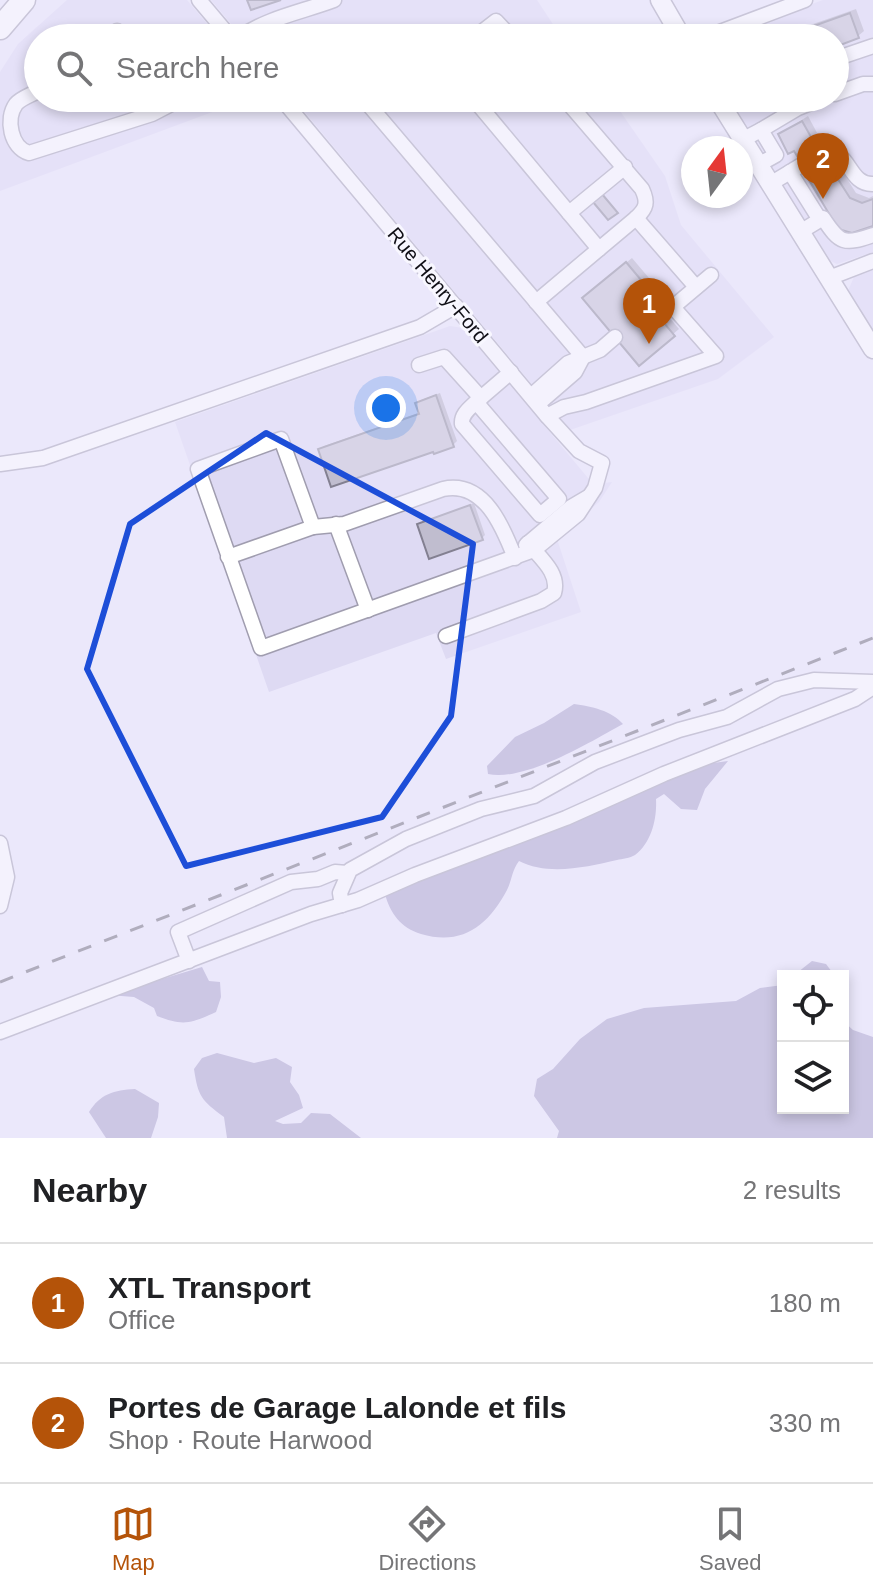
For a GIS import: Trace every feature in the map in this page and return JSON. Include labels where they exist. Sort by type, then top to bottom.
[{"type":"highway","points":[[0,28],[24,0]]},
{"type":"main road","points":[[660,0],[674,24]]},
{"type":"main road","points":[[728,112],[740,136]]},
{"type":"main road","points":[[753,157],[873,349]]},
{"type":"street","points":[[199,0],[219,24]]},
{"type":"street","points":[[264,24],[334,0]]},
{"type":"street","points":[[741,24],[805,0]]},
{"type":"street","points":[[849,50],[873,46]]},
{"type":"street","points":[[849,90],[873,84]]},
{"type":"street","points":[[24,98],[17,102],[11,117],[14,142],[29,153],[155,112]]},
{"type":"street","name":"Rue Henry-Ford","points":[[293,112],[579,451],[602,463],[598,481],[578,514],[531,547]]},
{"type":"street","points":[[375,112],[583,357]]},
{"type":"street","points":[[485,112],[599,249]]},
{"type":"street","points":[[536,302],[646,208],[642,189],[576,112]]},
{"type":"street","points":[[750,136],[791,112]]},
{"type":"street","points":[[758,165],[776,155],[761,130]]},
{"type":"street","points":[[770,184],[821,155],[833,152],[843,157],[854,177],[873,184]]},
{"type":"street","points":[[569,213],[625,167]]},
{"type":"street","points":[[790,172],[820,220]]},
{"type":"street","points":[[636,218],[696,287]]},
{"type":"street","points":[[800,232],[823,218],[840,239],[855,242],[873,235]]},
{"type":"street","points":[[829,278],[868,263],[855,242]]},
{"type":"street","points":[[539,405],[559,408],[586,402],[716,356],[673,307],[711,275]]},
{"type":"street","points":[[0,464],[43,458],[432,322],[456,306]]},
{"type":"street","points":[[539,405],[575,372],[583,357],[600,350],[615,337]]},
{"type":"street","points":[[419,365],[444,357],[479,400],[559,499],[540,515],[464,427],[463,417],[479,400],[511,372]]},
{"type":"street","points":[[313,527],[281,439],[198,469],[261,648],[515,558],[531,547],[556,580],[556,589],[551,596],[446,636]]},
{"type":"street","points":[[228,557],[313,527],[336,524],[443,489],[460,487],[473,493],[491,510],[502,526],[515,558]]},
{"type":"street","points":[[336,524],[368,610]]},
{"type":"street","points":[[342,905],[340,893],[347,873],[406,839],[481,809],[534,796],[595,762],[679,730],[727,717],[778,689],[814,680],[873,684]]},
{"type":"street","points":[[0,1032],[566,818],[675,770],[855,699],[873,684]]},
{"type":"street","points":[[0,843],[7,877],[0,906]]},
{"type":"street","points":[[189,961],[178,932],[291,882],[318,879],[335,872],[347,873]]},
{"type":"highlighted area","points":[[266,433],[473,544],[451,716],[382,817],[186,866],[87,669],[130,524]]},
{"type":"shaded area","points":[[67,0],[187,0],[207,24],[40,24]]},
{"type":"shaded area","points":[[211,0],[537,0],[553,24],[231,24]]},
{"type":"shaded area","points":[[823,0],[873,0],[873,252],[837,264],[826,259],[753,141],[753,136],[750,136],[735,112],[849,112],[849,24],[757,24]]},
{"type":"shaded area","points":[[24,39],[24,112],[212,112],[0,191],[0,72]]},
{"type":"shaded area","points":[[305,112],[621,112],[665,176],[681,225],[774,337],[718,379],[570,430]]},
{"type":"shaded area","points":[[873,269],[873,335],[847,293],[854,277]]},
{"type":"shaded area","points":[[450,326],[463,328],[588,478],[612,482],[599,502],[557,539],[581,612],[446,659],[436,633],[269,692],[175,422]]},
{"type":"shaded area","points":[[574,704],[601,710],[623,724],[576,750],[538,766],[503,775],[488,774],[487,766],[515,737]]},
{"type":"shaded area","points":[[728,761],[705,789],[697,810],[681,809],[664,794],[656,799],[656,814],[649,837],[633,856],[568,869],[542,868],[519,861],[500,903],[482,923],[461,935],[436,937],[414,931],[397,919],[387,901],[385,894],[699,765]]},
{"type":"shaded area","points":[[812,961],[826,964],[830,970],[801,970]]},
{"type":"shaded area","points":[[202,967],[209,981],[220,982],[221,997],[216,1012],[193,1021],[166,1019],[157,1016],[154,1008],[134,997],[109,995]]},
{"type":"shaded area","points":[[777,986],[777,1114],[849,1114],[849,1026],[873,1037],[873,1138],[557,1138],[559,1131],[534,1096],[537,1079],[553,1069],[580,1039],[607,1019],[644,1008],[736,1001],[760,988]]},
{"type":"shaded area","points":[[217,1053],[254,1063],[276,1058],[292,1067],[290,1082],[303,1108],[275,1121],[301,1123],[311,1113],[330,1114],[361,1138],[227,1138],[224,1117],[202,1097],[194,1069],[202,1058]]},
{"type":"shaded area","points":[[135,1089],[159,1103],[151,1138],[106,1138],[89,1112],[108,1094]]},
{"type":"building","points":[[247,0],[281,0],[251,10]]},
{"type":"building","points":[[850,13],[859,38],[849,42],[849,24],[819,24]]},
{"type":"building","points":[[802,121],[819,151],[800,161],[794,151],[788,154],[778,134]]},
{"type":"building","points":[[827,162],[850,198],[862,203],[873,199],[873,226],[852,233],[838,229],[806,175]]},
{"type":"building","points":[[602,194],[618,213],[608,220],[593,202]]},
{"type":"building","points":[[626,262],[662,305],[654,311],[675,336],[639,366],[582,298]]},
{"type":"building","points":[[436,395],[454,447],[331,487],[318,449],[419,414],[415,403]]},
{"type":"building","points":[[470,505],[483,540],[429,559],[417,524]]},
{"type":"railway","points":[[0,982],[873,638]]},
{"type":"place","name":"Portes de Garage Lalonde et fils","points":[[823,199]]},
{"type":"place","name":"XTL Transport","points":[[649,344]]}]
